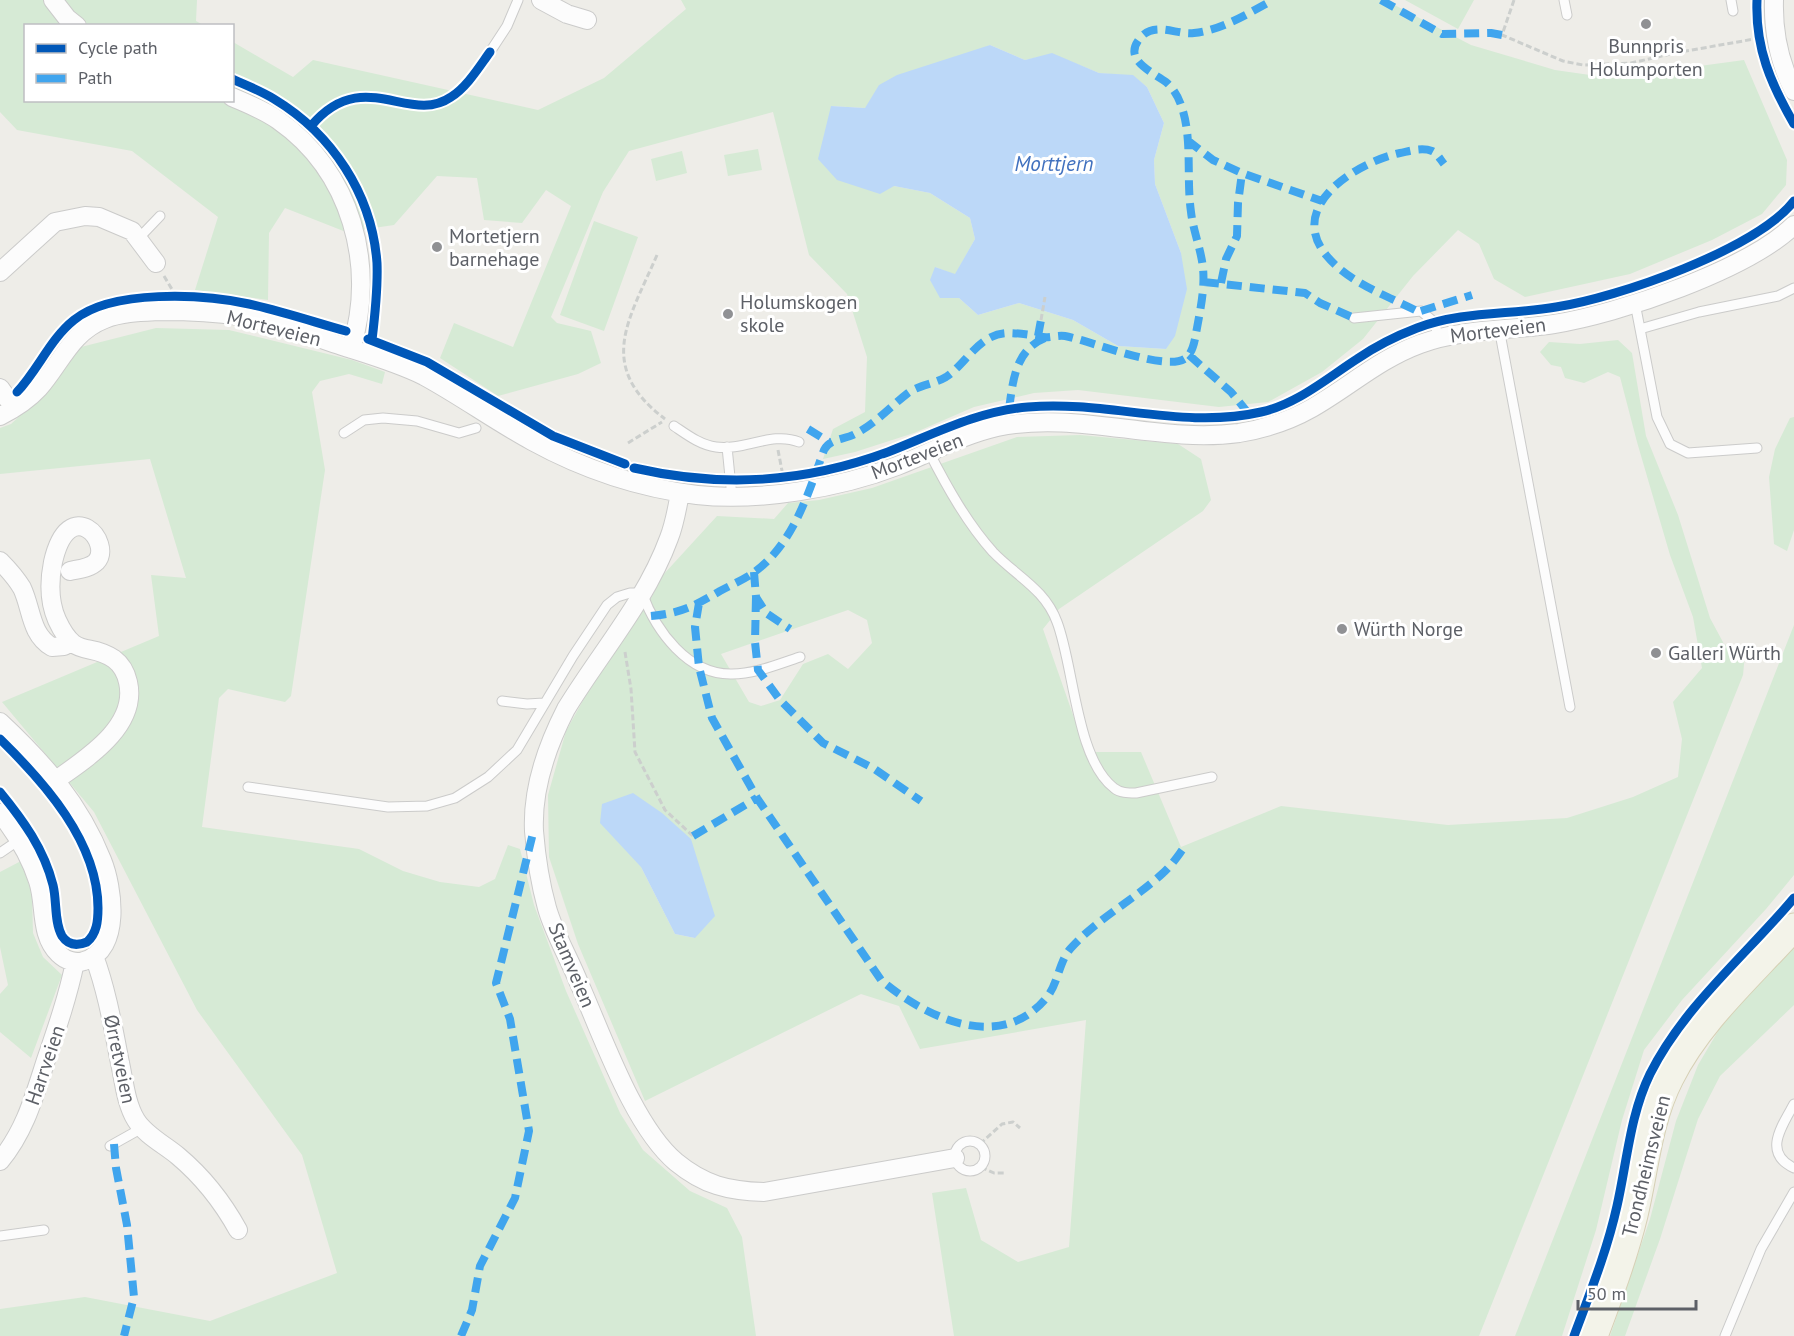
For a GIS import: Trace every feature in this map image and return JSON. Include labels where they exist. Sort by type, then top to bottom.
[{"type":"main road","name":"Trondheimsveien","points":[[1594,1336],[1627,1242],[1652,1129],[1669,1080],[1700,1031],[1794,927]]},
{"type":"street","points":[[53,0],[74,24]]},
{"type":"street","points":[[541,0],[567,14],[587,20]]},
{"type":"street","points":[[1774,0],[1777,46],[1786,75],[1794,91]]},
{"type":"street","points":[[234,98],[276,118],[300,138],[318,157],[343,198],[357,235],[362,267],[359,321],[351,349]]},
{"type":"street","points":[[0,273],[55,222],[85,216],[99,217],[132,231],[156,263]]},
{"type":"street","name":"Morteveien","points":[[7,412],[36,391],[66,348],[82,332],[99,321],[143,312],[183,311],[244,317],[282,326],[387,360],[421,375],[525,437],[567,458],[621,478],[680,493],[732,497],[775,494],[842,483],[878,473],[984,431],[1031,422],[1069,422],[1203,434],[1235,433],[1265,427],[1308,410],[1384,360],[1417,345],[1466,332],[1559,323],[1635,303],[1722,269],[1758,251],[1794,225]]},
{"type":"street","points":[[0,388],[7,412]]},
{"type":"street","name":"Stamveien","points":[[680,493],[669,538],[642,593],[577,692],[552,738],[537,794],[534,829],[536,854],[547,908],[624,1086],[649,1131],[675,1161],[705,1181],[734,1191],[764,1192],[955,1158]]},
{"type":"street","points":[[56,780],[98,749],[123,718],[129,702],[129,686],[121,665],[111,657],[80,648],[71,642],[53,609],[51,574],[62,536],[73,527],[87,528],[99,544],[99,559],[88,567],[70,571]]},
{"type":"street","points":[[0,561],[22,588],[33,623],[41,638],[52,647],[64,646],[71,642]]},
{"type":"street","points":[[0,722],[30,750],[56,780],[77,809],[97,848],[107,876],[111,918],[105,944],[94,956],[75,962],[58,953],[50,942],[44,924],[38,881],[19,840],[0,813]]},
{"type":"street","name":"Ørretveien","points":[[94,956],[105,990],[130,1105],[141,1127],[200,1175],[222,1203],[238,1230]]},
{"type":"street","name":"Harrveien","points":[[0,1161],[16,1139],[29,1112],[66,1002],[75,962]]},
{"type":"lane","points":[[490,52],[507,26],[518,0]]},
{"type":"lane","points":[[1564,0],[1567,15]]},
{"type":"lane","points":[[1731,0],[1733,11]]},
{"type":"lane","points":[[138,240],[160,216]]},
{"type":"lane","points":[[1640,329],[1699,312],[1778,296],[1794,288]]},
{"type":"lane","points":[[1635,303],[1657,417],[1670,444],[1688,453],[1757,448]]},
{"type":"lane","points":[[1354,318],[1421,311],[1434,322],[1439,338]]},
{"type":"lane","points":[[1499,328],[1570,707]]},
{"type":"lane","points":[[344,433],[364,420],[383,418],[417,421],[459,433],[476,428]]},
{"type":"lane","points":[[674,426],[700,443],[717,448],[786,438],[800,442]]},
{"type":"lane","points":[[727,447],[732,497]]},
{"type":"lane","points":[[929,452],[948,489],[980,536],[1006,564],[1037,589],[1053,612],[1062,637],[1088,748],[1094,762],[1114,788],[1123,792],[1136,793],[1212,777]]},
{"type":"lane","points":[[248,787],[388,807],[427,806],[455,798],[500,767],[517,750],[544,703],[607,605],[617,597],[630,593],[642,593],[651,616],[673,645],[699,667],[721,673],[742,673],[800,657]]},
{"type":"lane","points":[[502,700],[527,704],[544,703]]},
{"type":"lane","points":[[0,853],[19,840]]},
{"type":"lane","points":[[1794,1104],[1778,1135],[1776,1146],[1785,1164],[1794,1168]]},
{"type":"lane","points":[[110,1146],[141,1127]]},
{"type":"lane","points":[[966,1141],[980,1144],[986,1155],[981,1167],[974,1171],[965,1171],[958,1166],[955,1158],[956,1150],[966,1141]]},
{"type":"lane","points":[[1725,1336],[1761,1249],[1794,1192]]},
{"type":"lane","points":[[0,1236],[44,1230]]},
{"type":"path","points":[[1514,0],[1502,35],[1574,64],[1631,63],[1760,37]]},
{"type":"path","points":[[628,443],[665,420],[637,394],[631,384],[623,350],[627,324],[657,255]]},
{"type":"path","points":[[156,263],[180,297]]},
{"type":"path","points":[[161,297],[180,297]]},
{"type":"path","points":[[1041,320],[1045,297]]},
{"type":"path","points":[[776,439],[779,478],[796,476]]},
{"type":"path","points":[[620,627],[631,689],[635,752],[664,810],[693,836]]},
{"type":"path","points":[[980,1144],[1002,1124],[1013,1122],[1020,1128]]},
{"type":"path","points":[[981,1167],[994,1173],[1006,1173]]},
{"type":"green space","points":[[0,0],[197,0],[196,21],[201,24],[24,24],[24,102],[234,102],[234,43],[293,77],[313,60],[538,110],[604,78],[686,9],[681,0],[1385,0],[1471,45],[1555,70],[1611,78],[1744,60],[1787,160],[1786,185],[1762,214],[1712,240],[1630,274],[1525,297],[1494,279],[1479,244],[1458,230],[1413,276],[1363,339],[1322,372],[1268,402],[1219,407],[1078,390],[1034,393],[974,407],[914,433],[855,452],[823,459],[833,429],[865,412],[867,357],[847,294],[809,255],[773,112],[629,151],[603,192],[551,317],[557,323],[591,331],[601,363],[578,374],[498,396],[440,358],[454,323],[513,347],[571,206],[546,190],[522,223],[484,220],[477,178],[437,176],[394,225],[346,232],[285,208],[269,233],[268,300],[195,290],[218,217],[132,151],[17,130],[0,112]],"holes":[[[990,45],[1025,60],[1052,54],[1099,73],[1133,76],[1147,87],[1164,123],[1154,160],[1155,184],[1181,253],[1166,349],[1118,346],[1073,320],[1019,303],[978,315],[959,298],[935,267],[955,275],[975,239],[970,218],[930,193],[894,186],[831,106],[865,108]]]},
{"type":"green space","points":[[1405,0],[1474,0],[1458,29]]},
{"type":"green space","points":[[758,149],[762,170],[728,176],[724,155]]},
{"type":"green space","points":[[682,151],[687,173],[656,181],[651,159]]},
{"type":"green space","points":[[594,221],[638,237],[604,331],[560,315]]},
{"type":"green space","points":[[156,328],[229,330],[352,360],[385,372],[382,384],[349,374],[320,381],[312,392],[325,470],[291,696],[285,702],[228,689],[219,698],[202,827],[359,849],[403,871],[440,882],[479,887],[495,879],[508,845],[520,849],[534,905],[566,991],[620,1113],[643,1150],[690,1191],[727,1208],[742,1237],[756,1336],[0,1336],[0,1309],[85,1297],[210,1321],[337,1273],[302,1155],[197,1010],[94,812],[2,702],[159,636],[151,575],[186,578],[150,459],[0,474],[0,428],[11,424],[55,383],[81,347]]},
{"type":"green space","points":[[1618,340],[1632,353],[1646,436],[1678,515],[1710,618],[1724,644],[1745,654],[1743,675],[1479,1336],[954,1336],[932,1193],[966,1188],[981,1240],[1018,1262],[1069,1247],[1086,1020],[920,1049],[899,1006],[861,994],[645,1101],[578,944],[549,857],[548,795],[566,731],[600,670],[651,598],[663,575],[717,516],[774,519],[788,503],[819,500],[872,488],[1017,437],[1080,435],[1178,444],[1201,459],[1211,500],[1203,511],[1059,609],[1043,629],[1086,752],[1141,752],[1181,847],[1281,806],[1448,825],[1567,818],[1633,797],[1678,777],[1682,739],[1673,702],[1702,668],[1693,617],[1670,555],[1620,377],[1608,372],[1584,383],[1565,378],[1561,367],[1551,365],[1540,352],[1549,342],[1580,344]],"holes":[[[848,610],[867,620],[872,643],[848,669],[828,654],[803,664],[780,700],[761,706],[749,702],[721,654]],[[641,867],[695,938],[675,934]]]},
{"type":"green space","points":[[1794,417],[1794,530],[1787,551],[1774,544],[1769,477],[1775,449],[1790,418]]},
{"type":"green space","points":[[1794,625],[1794,875],[1766,909],[1682,1000],[1644,1050],[1622,1120],[1596,1230],[1562,1336],[1515,1336]]},
{"type":"green space","points":[[21,861],[32,894],[33,933],[43,957],[62,975],[31,1058],[0,1032],[0,994],[8,985],[0,947],[0,872]]},
{"type":"green space","points":[[1794,947],[1794,1005],[1720,1076],[1698,1119],[1660,1239],[1625,1336],[1610,1336],[1650,1219],[1676,1121],[1698,1065],[1724,1021]]},
{"type":"water","name":"Morttjern","points":[[990,45],[1025,60],[1052,53],[1099,73],[1133,75],[1147,87],[1164,123],[1154,160],[1155,184],[1181,253],[1187,289],[1175,336],[1166,349],[1118,346],[1073,320],[1019,303],[978,315],[959,298],[940,298],[930,280],[935,267],[955,274],[975,239],[970,218],[930,193],[894,186],[880,194],[837,180],[818,159],[831,106],[865,108],[879,85],[897,75]]},
{"type":"water","points":[[633,793],[662,813],[691,839],[715,916],[695,938],[675,934],[641,867],[600,823],[602,804]]},
{"type":"marked path","points":[[651,616],[687,608],[753,573],[779,548],[798,518],[827,446],[862,430],[912,390],[946,377],[988,338],[1007,333],[1046,337],[1065,336],[1147,359],[1178,361],[1187,357],[1195,340],[1203,278],[1202,261],[1191,212],[1185,118],[1177,95],[1166,82],[1140,63],[1134,51],[1136,44],[1148,32],[1160,29],[1187,33],[1204,31],[1235,20],[1273,0]]},
{"type":"marked path","points":[[1381,0],[1442,34],[1491,33],[1502,35]]},
{"type":"marked path","points":[[1187,140],[1213,160],[1242,173],[1322,201]]},
{"type":"marked path","points":[[1415,310],[1368,287],[1335,264],[1326,255],[1316,237],[1315,219],[1321,203],[1332,189],[1348,176],[1383,158],[1424,149],[1434,152],[1444,164]]},
{"type":"marked path","points":[[1221,283],[1226,259],[1237,236],[1242,173]]},
{"type":"marked path","points":[[1204,282],[1305,293],[1320,303],[1354,318]]},
{"type":"marked path","points":[[1421,311],[1472,295]]},
{"type":"marked path","points":[[1038,336],[1041,320]]},
{"type":"marked path","points":[[1009,409],[1014,377],[1021,358],[1035,343],[1045,338]]},
{"type":"marked path","points":[[1189,355],[1231,392],[1249,414]]},
{"type":"marked path","points":[[808,429],[829,442]]},
{"type":"marked path","points":[[754,572],[756,597],[766,613],[790,629]]},
{"type":"marked path","points":[[756,597],[755,642],[758,670],[780,700],[823,743],[873,768],[921,801]]},
{"type":"marked path","points":[[699,603],[695,627],[699,667],[712,718],[757,798],[881,980],[919,1007],[964,1024],[986,1027],[1008,1024],[1029,1014],[1051,992],[1064,959],[1071,948],[1093,927],[1163,873],[1183,849]]},
{"type":"marked path","points":[[693,836],[757,798]]},
{"type":"marked path","points":[[461,1336],[472,1310],[480,1266],[515,1198],[529,1131],[510,1019],[496,983],[534,829]]},
{"type":"marked path","points":[[114,1144],[116,1168],[127,1225],[134,1297],[124,1336]]},
{"type":"cycle path","points":[[1757,0],[1759,34],[1766,65],[1794,124]]},
{"type":"cycle path","points":[[311,126],[330,108],[349,99],[367,97],[419,105],[435,104],[451,97],[462,88],[490,52]]},
{"type":"cycle path","points":[[234,80],[274,99],[295,113],[331,148],[358,190],[374,238],[377,263],[377,292],[372,340]]},
{"type":"cycle path","points":[[634,468],[699,478],[731,480],[794,476],[857,462],[974,418],[1028,407],[1086,407],[1203,418],[1232,417],[1261,412],[1299,397],[1371,350],[1417,328],[1451,319],[1538,310],[1582,302],[1684,269],[1750,237],[1776,219],[1794,201]]},
{"type":"cycle path","points":[[17,392],[58,336],[74,320],[91,310],[111,303],[158,297],[208,298],[249,304],[346,331]]},
{"type":"cycle path","points":[[368,339],[427,362],[553,436],[625,464]]},
{"type":"cycle path","points":[[0,739],[34,774],[66,815],[89,860],[96,884],[98,913],[95,931],[87,942],[73,944],[62,936],[59,930],[53,885],[44,859],[25,824],[0,792]]},
{"type":"cycle path","points":[[1574,1336],[1608,1239],[1617,1206],[1633,1122],[1650,1074],[1664,1049],[1698,1003],[1794,898]]},
{"type":"place","name":"Bunnpris Holumporten","points":[[1646,24]]},
{"type":"place","name":"Mortetjern barnehage","points":[[437,247]]},
{"type":"place","name":"Holumskogen skole","points":[[728,314]]},
{"type":"place","name":"Würth Norge","points":[[1342,629]]},
{"type":"place","name":"Galleri Würth","points":[[1656,653]]}]
